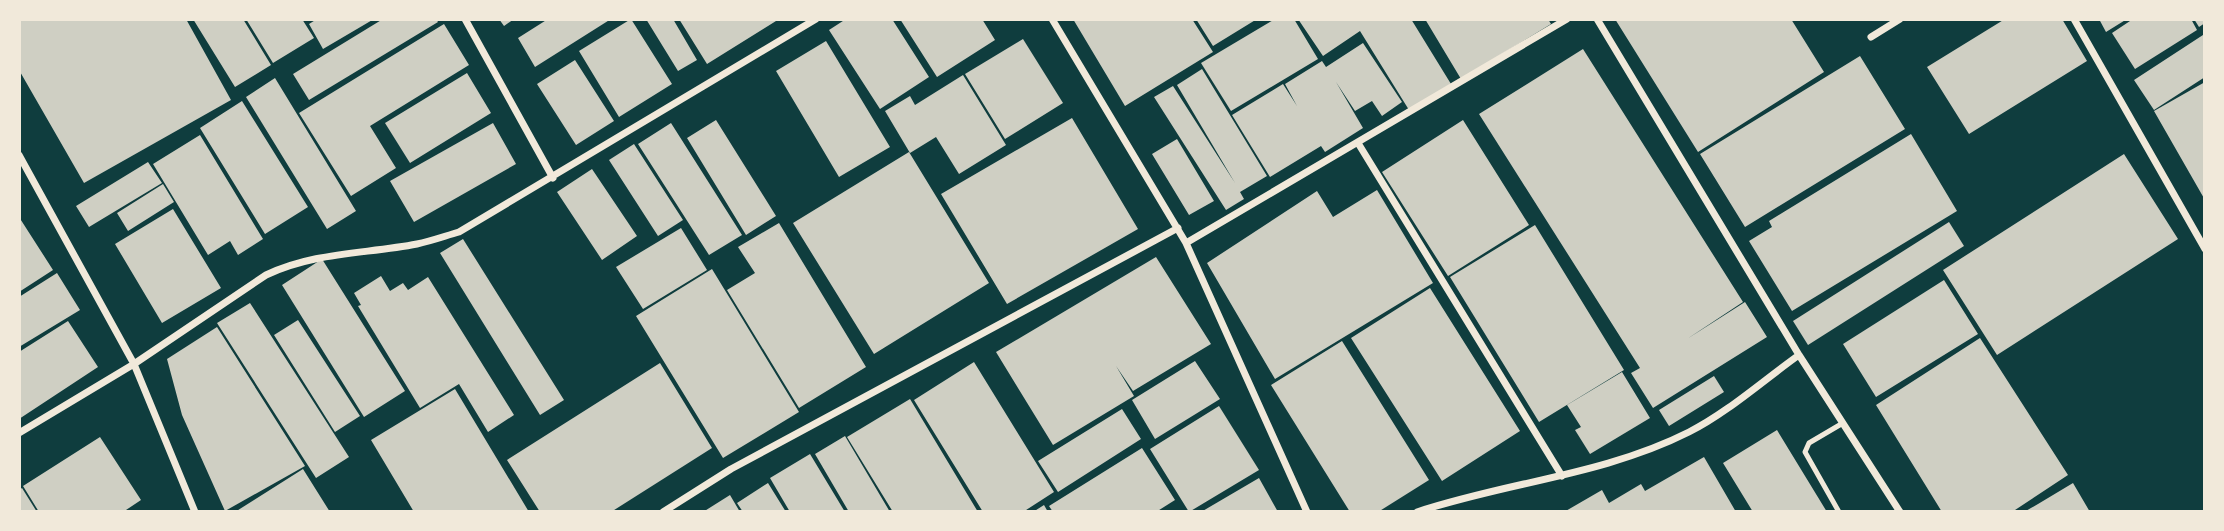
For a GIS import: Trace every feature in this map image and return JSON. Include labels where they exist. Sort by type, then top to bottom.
[{"type":"street","points":[[465,19],[553,178]]},
{"type":"street","points":[[19,433],[134,364],[266,275],[290,264],[322,256],[418,244],[460,232],[816,19]]},
{"type":"street","points":[[1052,19],[1186,243],[1307,512]]},
{"type":"street","points":[[1186,243],[1567,19]]},
{"type":"street","points":[[1597,19],[1799,355],[1900,512]]},
{"type":"street","points":[[1871,37],[1900,19]]},
{"type":"street","points":[[2074,19],[2205,249]]},
{"type":"street","points":[[1358,143],[1562,476]]},
{"type":"street","points":[[19,155],[134,364],[195,512]]},
{"type":"street","points":[[663,512],[732,470],[1178,228]]},
{"type":"street","points":[[1417,512],[1450,500],[1562,476],[1653,447],[1692,431],[1799,355]]},
{"type":"lane","points":[[1839,512],[1805,452],[1809,443],[1843,424]]},
{"type":"building","points":[[19,19],[186,19],[231,100],[84,183],[19,70]]},
{"type":"building","points":[[193,19],[243,19],[271,65],[235,87]]},
{"type":"building","points":[[246,19],[302,19],[314,38],[273,63]]},
{"type":"building","points":[[317,19],[374,19],[323,49],[309,24]]},
{"type":"building","points":[[383,19],[436,19],[438,22],[309,100],[293,74]]},
{"type":"building","points":[[499,19],[514,19],[504,26]]},
{"type":"building","points":[[548,19],[611,19],[535,67],[518,38]]},
{"type":"building","points":[[631,19],[672,84],[619,117],[579,51]]},
{"type":"building","points":[[646,19],[673,19],[697,60],[678,71]]},
{"type":"building","points":[[679,19],[774,19],[776,21],[707,64]]},
{"type":"building","points":[[846,19],[892,19],[929,77],[880,109],[829,30]]},
{"type":"building","points":[[900,19],[982,19],[995,40],[937,77]]},
{"type":"building","points":[[1073,19],[1192,19],[1213,52],[1125,106]]},
{"type":"building","points":[[1196,19],[1257,19],[1213,46]]},
{"type":"building","points":[[1275,19],[1294,19],[1318,59],[1231,111],[1201,63]]},
{"type":"building","points":[[1298,19],[1411,19],[1451,84],[1409,110],[1360,31],[1323,56]]},
{"type":"building","points":[[1425,19],[1548,19],[1551,24],[1461,79]]},
{"type":"building","points":[[1615,19],[1791,19],[1824,72],[1698,152]]},
{"type":"building","points":[[2005,19],[2062,19],[2087,61],[1969,134],[1927,67]]},
{"type":"building","points":[[2099,19],[2127,19],[2106,32]]},
{"type":"building","points":[[2133,19],[2191,19],[2197,30],[2135,69],[2112,33]]},
{"type":"building","points":[[2194,19],[2205,19],[2205,23],[2199,27]]},
{"type":"building","points":[[444,24],[469,65],[370,126],[396,168],[351,196],[299,113]]},
{"type":"building","points":[[2203,35],[2205,77],[2154,110],[2134,80]]},
{"type":"building","points":[[1023,39],[1063,103],[1005,139],[965,74]]},
{"type":"building","points":[[826,41],[890,147],[839,177],[776,71]]},
{"type":"building","points":[[1363,43],[1402,102],[1382,116],[1372,101],[1355,111],[1336,82],[1363,128],[1325,152],[1321,146],[1270,177],[1232,115],[1283,84],[1297,106],[1285,84],[1322,61],[1326,67]]},
{"type":"building","points":[[1583,49],[1743,302],[1687,339],[1745,302],[1767,337],[1653,408],[1631,373],[1640,368],[1479,114]]},
{"type":"building","points":[[1860,56],[1905,129],[1745,227],[1700,154]]},
{"type":"building","points":[[575,60],[614,121],[576,145],[537,84]]},
{"type":"building","points":[[1202,69],[1267,176],[1240,192],[1244,199],[1226,210],[1154,97],[1173,86],[1235,183],[1177,85]]},
{"type":"building","points":[[467,73],[491,113],[410,163],[385,123]]},
{"type":"building","points":[[963,75],[1006,145],[959,174],[936,137],[910,153],[885,111],[910,96],[915,105]]},
{"type":"building","points":[[275,78],[356,211],[327,229],[246,97]]},
{"type":"building","points":[[2205,82],[2205,200],[2154,111]]},
{"type":"building","points":[[242,101],[308,207],[265,234],[200,128]]},
{"type":"building","points":[[1072,118],[1138,229],[1007,304],[941,194]]},
{"type":"building","points":[[716,120],[776,216],[746,235],[687,138]]},
{"type":"building","points":[[1463,120],[1529,225],[1448,276],[1382,172]]},
{"type":"building","points":[[493,123],[516,164],[414,222],[390,181]]},
{"type":"building","points":[[671,123],[742,235],[709,255],[638,144]]},
{"type":"building","points":[[1911,134],[1957,211],[1792,311],[1749,241],[1772,227],[1769,221]]},
{"type":"building","points":[[200,135],[263,239],[238,255],[230,241],[208,255],[153,164]]},
{"type":"building","points":[[1177,139],[1214,201],[1189,215],[1152,154]]},
{"type":"building","points":[[634,144],[683,220],[658,236],[609,160]]},
{"type":"building","points":[[909,152],[989,283],[874,354],[793,223]]},
{"type":"building","points":[[2124,154],[2178,239],[1997,355],[1943,270]]},
{"type":"building","points":[[148,162],[162,183],[89,227],[76,206]]},
{"type":"building","points":[[592,169],[637,236],[602,260],[557,192]]},
{"type":"building","points":[[163,184],[174,202],[128,231],[117,213]]},
{"type":"building","points":[[1377,190],[1433,283],[1275,379],[1207,263],[1317,191],[1333,217]]},
{"type":"building","points":[[173,209],[221,288],[162,323],[115,244]]},
{"type":"building","points":[[19,217],[53,270],[19,292]]},
{"type":"building","points":[[1949,222],[1964,246],[1808,345],[1793,321]]},
{"type":"building","points":[[779,223],[866,367],[799,408],[727,290],[755,273],[738,247]]},
{"type":"building","points":[[1535,225],[1624,370],[1539,422],[1450,277]]},
{"type":"building","points":[[681,228],[707,270],[643,309],[616,267]]},
{"type":"building","points":[[463,239],[564,400],[540,415],[440,253]]},
{"type":"building","points":[[1156,257],[1211,344],[1133,391],[1116,366],[1134,396],[1053,445],[996,352]]},
{"type":"building","points":[[322,259],[405,391],[364,417],[282,285]]},
{"type":"building","points":[[712,269],[799,412],[723,458],[636,316]]},
{"type":"building","points":[[57,273],[80,310],[19,347],[19,297]]},
{"type":"building","points":[[381,276],[390,291],[403,283],[408,290],[428,277],[514,415],[488,432],[459,384],[420,408],[358,306],[361,305],[354,293]]},
{"type":"building","points":[[1944,280],[1978,334],[1876,397],[1843,344]]},
{"type":"building","points":[[1430,288],[1520,431],[1442,481],[1351,338]]},
{"type":"building","points":[[250,303],[349,457],[316,478],[217,323]]},
{"type":"building","points":[[298,320],[360,416],[335,432],[274,335]]},
{"type":"building","points":[[68,321],[98,367],[19,419],[19,352]]},
{"type":"building","points":[[217,327],[305,466],[225,511],[182,415],[167,359]]},
{"type":"building","points":[[1980,338],[2068,475],[2012,512],[1942,512],[1876,405]]},
{"type":"building","points":[[1342,341],[1429,480],[1378,512],[1350,512],[1271,385]]},
{"type":"building","points":[[1195,361],[1220,399],[1155,439],[1132,400]]},
{"type":"building","points":[[974,362],[1054,492],[1023,512],[983,512],[914,400]]},
{"type":"building","points":[[660,363],[712,448],[611,512],[540,512],[507,460]]},
{"type":"building","points":[[1622,372],[1650,418],[1590,454],[1575,430],[1581,427],[1567,405]]},
{"type":"building","points":[[1714,376],[1724,392],[1669,426],[1659,410]]},
{"type":"building","points":[[455,389],[529,512],[414,512],[371,440]]},
{"type":"building","points":[[910,399],[978,512],[893,512],[847,437]]},
{"type":"building","points":[[1219,406],[1259,470],[1189,512],[1150,449]]},
{"type":"building","points":[[1122,409],[1141,439],[1058,492],[1038,461]]},
{"type":"building","points":[[1777,430],[1827,512],[1753,512],[1723,463]]},
{"type":"building","points":[[845,436],[890,512],[849,512],[815,454]]},
{"type":"building","points":[[100,437],[141,500],[123,512],[39,512],[23,486]]},
{"type":"building","points":[[1142,448],[1175,500],[1156,512],[1053,512],[1049,506]]},
{"type":"building","points":[[810,454],[845,512],[790,512],[770,478]]},
{"type":"building","points":[[1704,457],[1736,512],[1564,512],[1602,490],[1609,503],[1641,484],[1645,491]]},
{"type":"building","points":[[303,469],[330,512],[235,512]]},
{"type":"building","points":[[1259,478],[1278,512],[1201,512]]},
{"type":"building","points":[[768,483],[786,512],[743,512],[737,503]]},
{"type":"building","points":[[2073,483],[2090,512],[2024,512],[2038,504]]},
{"type":"building","points":[[22,488],[37,512],[19,512],[19,490]]},
{"type":"building","points":[[730,495],[740,512],[703,512]]},
{"type":"building","points":[[1044,505],[1048,512],[1033,512]]}]
